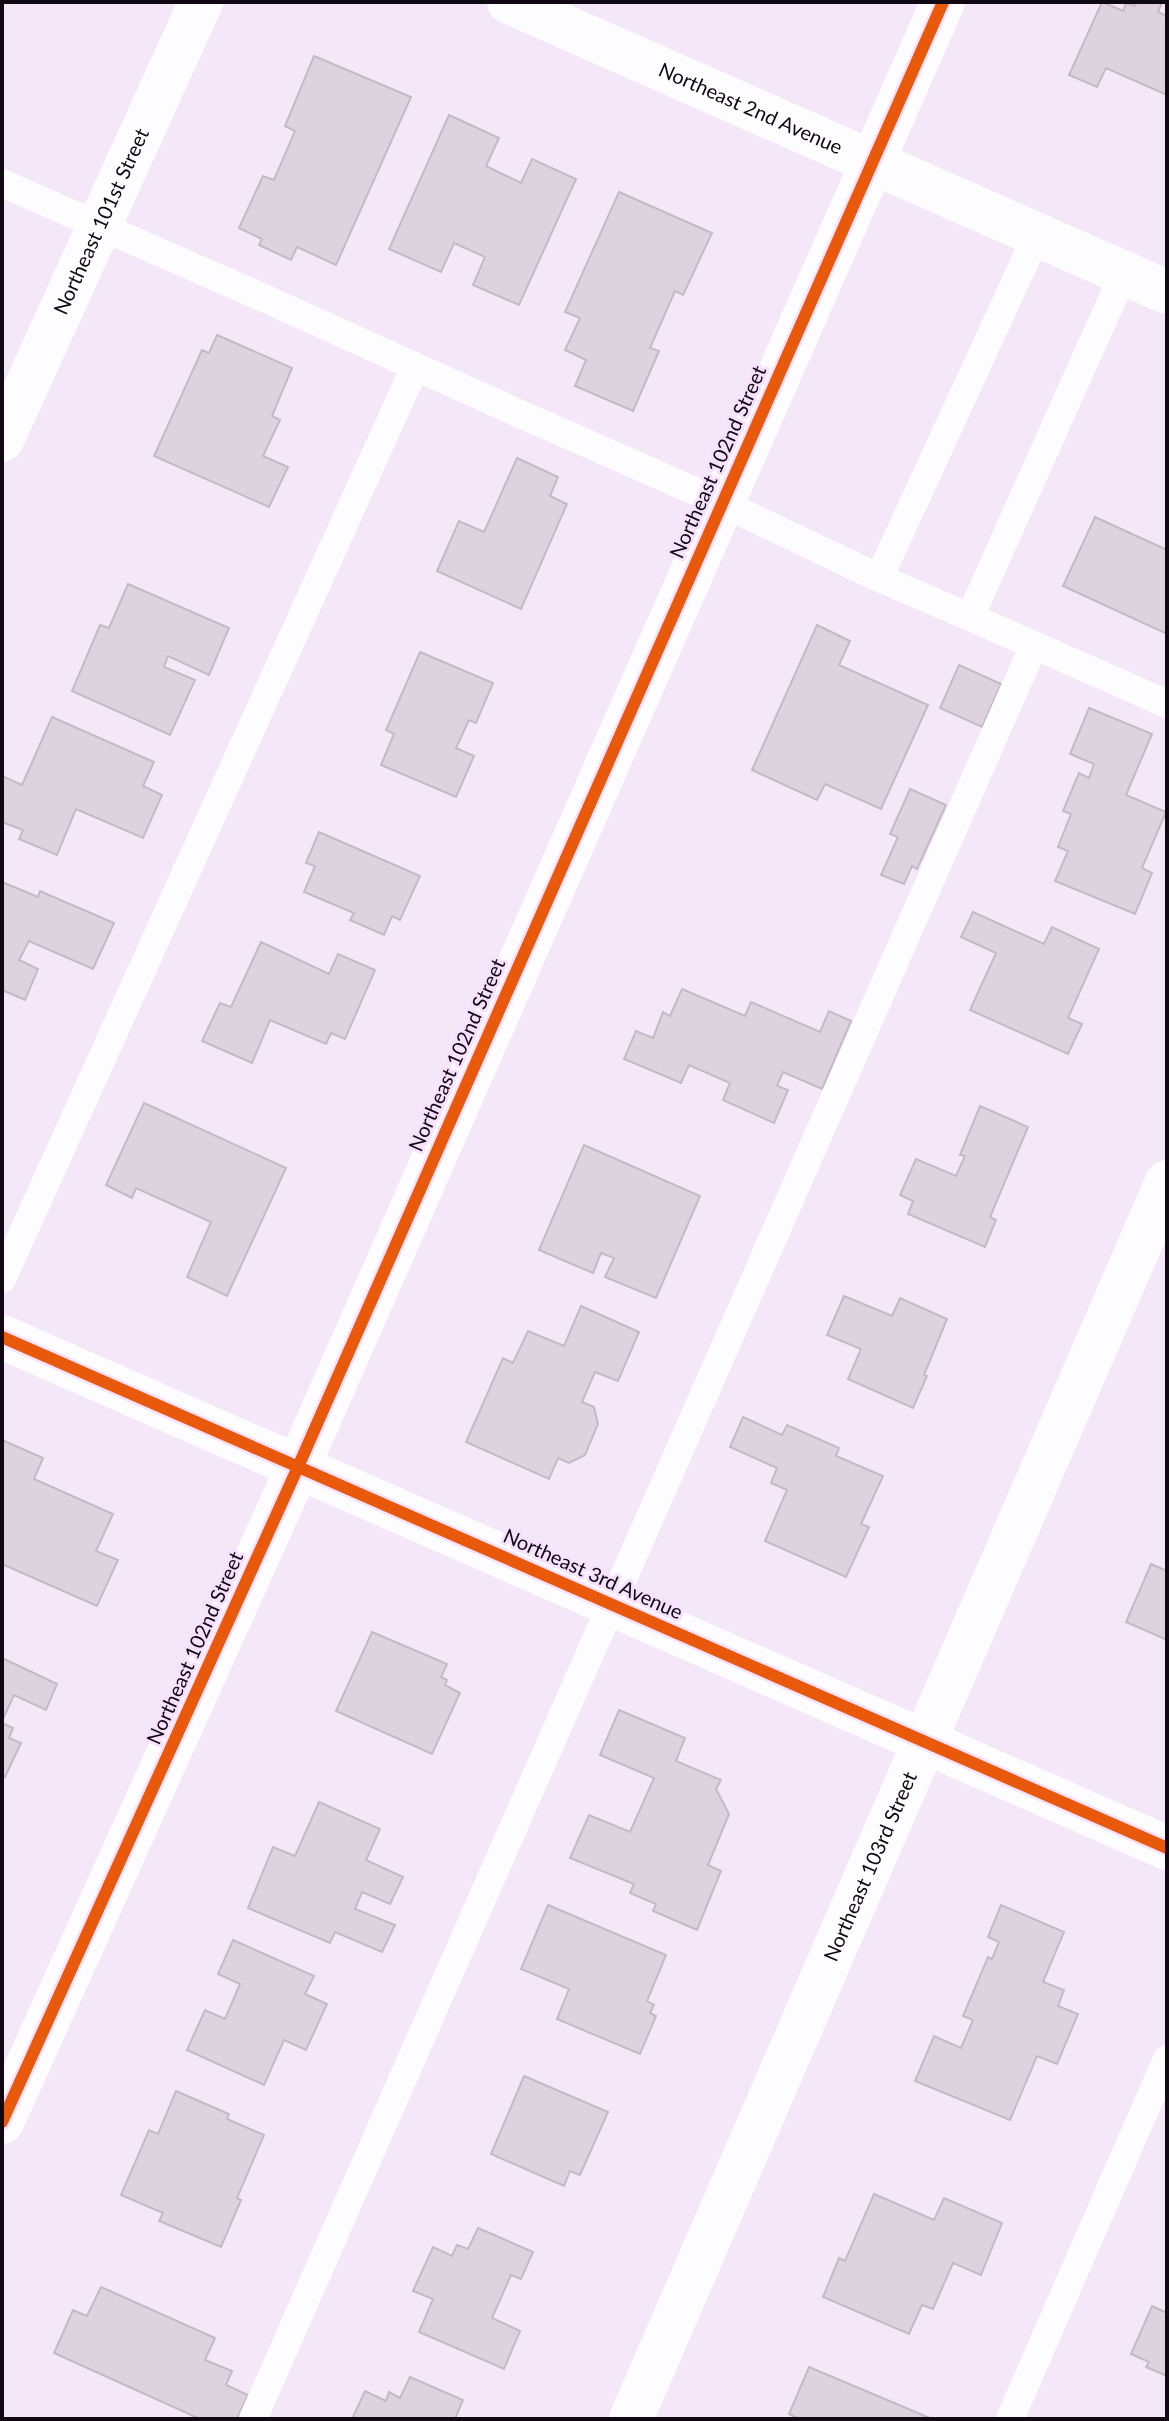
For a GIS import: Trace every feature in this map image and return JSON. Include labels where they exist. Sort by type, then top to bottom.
[{"type":"street","name":"Northeast 101st Street","points":[[2,440],[201,2]]},
{"type":"street","name":"Northeast 2nd Avenue","points":[[509,2],[1167,292]]},
{"type":"street","name":"Northeast 102nd Street","points":[[2,2122],[298,1467],[943,2]]},
{"type":"street","name":"Northeast 103rd Street","points":[[631,2419],[1167,1182]]},
{"type":"street","name":"Northeast 3rd Avenue","points":[[2,1337],[1167,1848]]},
{"type":"lane","points":[[2,183],[722,503],[879,578],[1167,704]]},
{"type":"lane","points":[[879,578],[1037,235]]},
{"type":"lane","points":[[970,617],[1124,273]]},
{"type":"lane","points":[[2,1279],[415,367]]},
{"type":"lane","points":[[253,2419],[1034,645]]},
{"type":"lane","points":[[1010,2419],[1167,2059]]},
{"type":"building","points":[[1102,2],[1123,11],[1126,3],[1135,6],[1137,2],[1162,2],[1158,12],[1167,16],[1167,95],[1106,68],[1097,87],[1069,75]]},
{"type":"building","points":[[314,56],[411,97],[336,265],[297,247],[291,260],[259,245],[262,239],[239,228],[263,176],[274,180],[295,131],[285,126]]},
{"type":"building","points":[[449,115],[499,138],[486,166],[521,183],[532,159],[576,179],[519,305],[473,285],[485,257],[454,243],[441,272],[389,249]]},
{"type":"building","points":[[619,192],[712,233],[683,295],[675,291],[650,348],[659,351],[633,411],[575,386],[586,360],[565,350],[580,318],[565,312]]},
{"type":"building","points":[[217,335],[292,368],[272,416],[280,420],[263,456],[288,467],[269,507],[154,456],[202,350],[209,353]]},
{"type":"building","points":[[517,458],[558,477],[550,496],[567,504],[521,609],[437,571],[459,521],[484,532]]},
{"type":"building","points":[[1095,517],[1167,550],[1167,634],[1063,586]]},
{"type":"building","points":[[128,584],[229,628],[209,675],[168,656],[164,667],[195,680],[170,735],[72,691],[100,625],[109,628]]},
{"type":"building","points":[[817,625],[850,641],[839,665],[928,705],[881,809],[825,784],[817,800],[752,770]]},
{"type":"building","points":[[420,652],[493,683],[476,723],[469,720],[456,748],[474,756],[456,797],[381,765],[394,734],[386,730]]},
{"type":"building","points":[[959,665],[1001,684],[982,727],[940,708]]},
{"type":"building","points":[[1089,708],[1152,734],[1126,795],[1166,812],[1142,868],[1152,873],[1135,914],[1055,881],[1068,851],[1058,847],[1071,814],[1063,811],[1079,773],[1089,778],[1094,764],[1070,754]]},
{"type":"building","points":[[52,717],[154,762],[143,786],[162,795],[143,838],[76,809],[57,855],[19,839],[23,830],[2,822],[2,776],[22,785]]},
{"type":"building","points":[[910,789],[946,805],[917,869],[912,866],[904,884],[881,875],[898,837],[890,834]]},
{"type":"building","points":[[319,832],[420,876],[400,920],[392,916],[384,935],[350,920],[354,913],[304,892],[315,866],[306,863]]},
{"type":"building","points":[[2,882],[38,897],[40,891],[114,923],[93,969],[29,941],[19,960],[38,969],[25,1000],[2,990]]},
{"type":"building","points":[[973,912],[1044,944],[1052,927],[1099,949],[1068,1018],[1082,1024],[1068,1054],[970,1010],[996,953],[961,937]]},
{"type":"building","points":[[261,942],[329,974],[338,954],[375,970],[345,1039],[331,1033],[326,1044],[270,1020],[252,1063],[202,1041],[220,1003],[231,1007]]},
{"type":"building","points":[[682,989],[745,1016],[751,1002],[820,1032],[829,1011],[851,1021],[822,1089],[783,1072],[777,1086],[788,1090],[774,1123],[723,1100],[730,1083],[689,1065],[681,1083],[624,1059],[636,1031],[653,1038],[663,1012],[670,1016]]},
{"type":"building","points":[[144,1103],[286,1168],[227,1296],[187,1277],[211,1222],[136,1188],[132,1198],[106,1185]]},
{"type":"building","points":[[980,1106],[1028,1127],[990,1217],[996,1220],[985,1247],[908,1214],[913,1201],[900,1195],[916,1159],[956,1176],[965,1156],[960,1155]]},
{"type":"building","points":[[584,1145],[700,1196],[656,1298],[605,1277],[614,1258],[601,1253],[593,1273],[539,1250]]},
{"type":"building","points":[[844,1296],[892,1316],[900,1298],[947,1319],[913,1408],[848,1379],[861,1349],[827,1335]]},
{"type":"building","points":[[581,1306],[639,1332],[618,1381],[595,1372],[582,1402],[594,1407],[598,1424],[585,1455],[569,1463],[558,1458],[549,1479],[466,1442],[503,1358],[513,1363],[528,1331],[564,1346]]},
{"type":"building","points":[[743,1417],[782,1435],[787,1425],[839,1448],[836,1456],[883,1476],[861,1524],[869,1527],[846,1577],[765,1541],[787,1490],[771,1483],[777,1468],[730,1447]]},
{"type":"building","points":[[2,1440],[43,1458],[34,1479],[113,1514],[96,1551],[118,1560],[97,1606],[2,1564]]},
{"type":"building","points":[[1151,1564],[1167,1571],[1167,1640],[1126,1622]]},
{"type":"building","points":[[372,1632],[447,1664],[441,1677],[447,1680],[445,1685],[460,1693],[432,1754],[336,1711]]},
{"type":"building","points":[[2,1658],[57,1684],[46,1710],[14,1695],[2,1721]]},
{"type":"building","points":[[619,1710],[685,1738],[676,1761],[721,1780],[716,1789],[729,1814],[708,1865],[721,1871],[697,1930],[653,1911],[656,1904],[630,1893],[634,1884],[570,1858],[589,1815],[630,1832],[654,1778],[600,1755]]},
{"type":"building","points":[[2,1723],[13,1728],[9,1738],[21,1743],[5,1777],[2,1775]]},
{"type":"building","points":[[319,1802],[380,1829],[366,1860],[403,1877],[390,1904],[362,1892],[355,1909],[395,1925],[382,1952],[335,1932],[330,1943],[248,1908],[273,1847],[295,1856]]},
{"type":"building","points":[[548,1905],[666,1955],[647,2001],[654,2005],[650,2013],[656,2016],[640,2054],[557,2019],[569,1989],[521,1969]]},
{"type":"building","points":[[1001,1905],[1064,1932],[1043,1982],[1064,1990],[1058,2006],[1078,2014],[1057,2064],[1037,2056],[1010,2120],[915,2081],[934,2036],[961,2048],[973,2020],[963,2016],[988,1957],[992,1959],[999,1942],[988,1937]]},
{"type":"building","points":[[233,1940],[314,1976],[305,1994],[327,2004],[306,2050],[284,2040],[264,2085],[187,2050],[205,2010],[225,2019],[240,1984],[218,1974]]},
{"type":"building","points":[[524,2076],[608,2112],[580,2175],[570,2171],[564,2186],[491,2154]]},
{"type":"building","points":[[176,2091],[229,2114],[227,2119],[264,2135],[237,2198],[241,2200],[221,2247],[159,2221],[163,2213],[121,2195],[149,2130],[158,2134]]},
{"type":"building","points":[[874,2194],[934,2220],[944,2198],[1002,2223],[981,2275],[953,2263],[933,2309],[922,2305],[909,2334],[823,2297],[839,2258],[845,2261]]},
{"type":"building","points":[[478,2228],[533,2252],[521,2279],[511,2275],[492,2318],[520,2331],[504,2369],[419,2332],[433,2299],[413,2291],[433,2247],[452,2256],[457,2245],[468,2249]]},
{"type":"building","points":[[101,2287],[215,2338],[205,2360],[232,2371],[226,2385],[248,2395],[237,2419],[200,2419],[54,2353],[73,2310],[87,2316]]},
{"type":"building","points":[[1152,2306],[1167,2313],[1167,2376],[1146,2367],[1149,2362],[1131,2354]]},
{"type":"building","points":[[809,2367],[932,2419],[800,2419],[789,2414]]},
{"type":"building","points":[[410,2377],[463,2400],[455,2419],[352,2419],[365,2391],[386,2401],[389,2392],[400,2398]]},
{"type":"cycle path","points":[[2,2122],[298,1467],[943,2]]},
{"type":"cycle path","points":[[2,1337],[1167,1848]]}]
